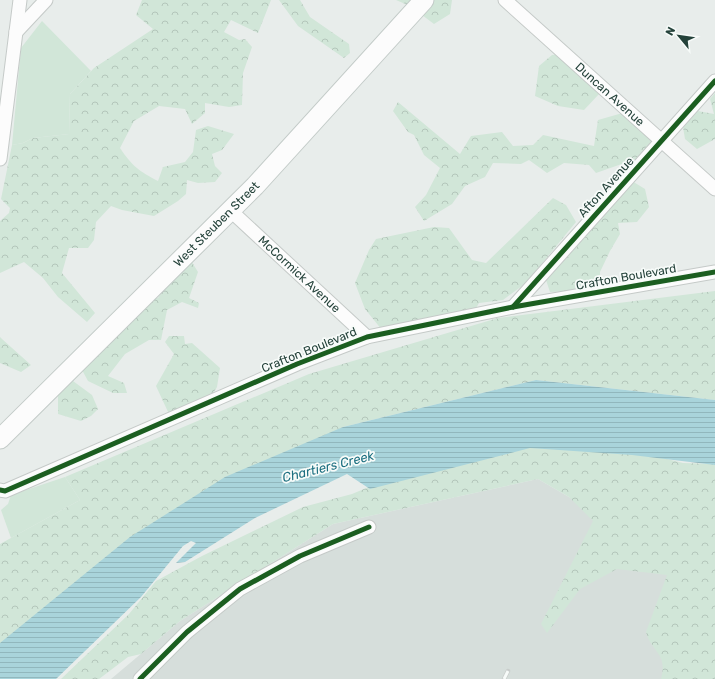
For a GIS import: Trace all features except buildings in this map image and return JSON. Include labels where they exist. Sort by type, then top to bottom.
[{"type":"main road","name":"West Steuben Street","points":[[0,439],[231,211],[424,0]]},
{"type":"street","points":[[0,159],[20,0]]},
{"type":"street","points":[[16,32],[46,0]]},
{"type":"street","name":"Duncan Avenue","points":[[505,0],[715,189]]},
{"type":"street","name":"Afton Avenue","points":[[513,307],[715,81]]},
{"type":"street","name":"McCormick Avenue","points":[[231,211],[367,337]]},
{"type":"street","name":"Crafton Boulevard","points":[[0,490],[5,490],[297,364],[367,337],[513,307],[715,272]]},
{"type":"street","points":[[140,679],[187,632],[240,589],[300,556],[368,526]]},
{"type":"shaded area","points":[[538,479],[581,504],[677,538],[715,679],[111,679],[180,621],[333,524]]},
{"type":"green space","points":[[142,0],[271,0],[258,33],[231,20],[224,32],[239,40],[245,39],[252,47],[243,73],[242,105],[229,107],[205,103],[205,113],[192,124],[185,109],[159,106],[134,121],[120,148],[136,168],[158,181],[163,167],[185,162],[193,152],[196,130],[208,126],[234,134],[222,150],[212,154],[215,166],[222,173],[215,182],[198,183],[187,180],[186,194],[178,201],[154,216],[122,210],[111,206],[96,222],[94,240],[88,248],[69,248],[62,273],[95,313],[87,322],[58,297],[43,278],[24,262],[0,273],[0,221],[9,213],[10,208],[1,199],[12,145],[23,143],[33,138],[69,134],[70,94],[94,68],[153,29],[136,15]]},
{"type":"green space","points":[[279,0],[300,0],[310,17],[349,44],[350,53],[344,58],[298,26]]},
{"type":"green space","points":[[396,0],[452,0],[450,14],[434,24],[410,6]]},
{"type":"green space","points":[[42,21],[91,71],[70,94],[69,134],[33,138],[23,143],[12,145],[21,48]]},
{"type":"green space","points":[[569,53],[601,92],[584,110],[558,106],[535,96],[539,66],[552,55]]},
{"type":"green space","points":[[715,93],[715,139],[697,149],[685,139],[683,127],[698,111],[714,114],[710,99]]},
{"type":"green space","points":[[398,102],[460,154],[471,136],[502,132],[513,146],[533,145],[543,135],[594,146],[598,120],[633,110],[654,129],[650,159],[636,159],[596,173],[589,165],[564,163],[547,173],[529,160],[521,164],[493,163],[485,177],[465,186],[452,204],[424,221],[415,207],[426,195],[440,168],[424,155],[414,135],[408,132],[393,111]]},
{"type":"green space","points":[[632,181],[645,189],[649,207],[637,222],[618,223],[620,234],[600,272],[600,282],[575,291],[550,292],[546,280]]},
{"type":"green space","points":[[553,198],[566,205],[576,222],[526,283],[503,300],[479,303],[476,308],[382,330],[365,309],[355,283],[369,250],[376,239],[434,227],[449,228],[472,260],[486,263]]},
{"type":"green space","points":[[190,259],[198,272],[189,298],[199,303],[198,308],[182,302],[167,310],[161,340],[149,340],[125,354],[108,376],[124,383],[127,393],[113,393],[88,381],[81,368],[151,299],[158,298],[169,281]]},
{"type":"green space","points":[[715,291],[715,400],[536,380],[343,427],[0,644],[0,544],[80,500],[65,477],[309,374],[498,318]]},
{"type":"green space","points":[[169,336],[184,336],[185,344],[192,343],[220,368],[217,387],[204,409],[169,414],[156,386],[174,354],[165,342]]},
{"type":"green space","points":[[0,337],[31,365],[21,372],[0,363]]},
{"type":"green space","points":[[73,381],[92,395],[98,409],[91,416],[81,421],[58,414],[58,394]]},
{"type":"green space","points":[[536,439],[639,452],[683,463],[715,464],[715,679],[661,679],[663,670],[661,658],[652,645],[646,632],[667,575],[617,569],[580,589],[547,633],[541,624],[593,521],[569,497],[538,479],[333,524],[180,621],[141,654],[128,657],[99,679],[61,679],[129,614],[156,581],[202,556],[303,507],[352,494],[390,478]]},
{"type":"green space","points":[[65,477],[80,500],[11,538],[1,510],[8,504],[11,495]]},
{"type":"water","name":"Chartiers Creek","points":[[536,380],[715,400],[715,465],[632,455],[530,448],[370,489],[347,474],[255,518],[185,562],[176,563],[196,543],[191,541],[183,546],[141,597],[56,679],[0,679],[0,643],[130,537],[225,477],[343,427]]},
{"type":"railway","points":[[504,679],[508,671]]},
{"type":"cycle path","points":[[513,307],[715,81]]},
{"type":"cycle path","points":[[0,490],[5,491],[297,364],[367,337],[513,307],[715,272]]},
{"type":"cycle path","points":[[140,679],[187,632],[240,589],[300,556],[369,527]]}]
